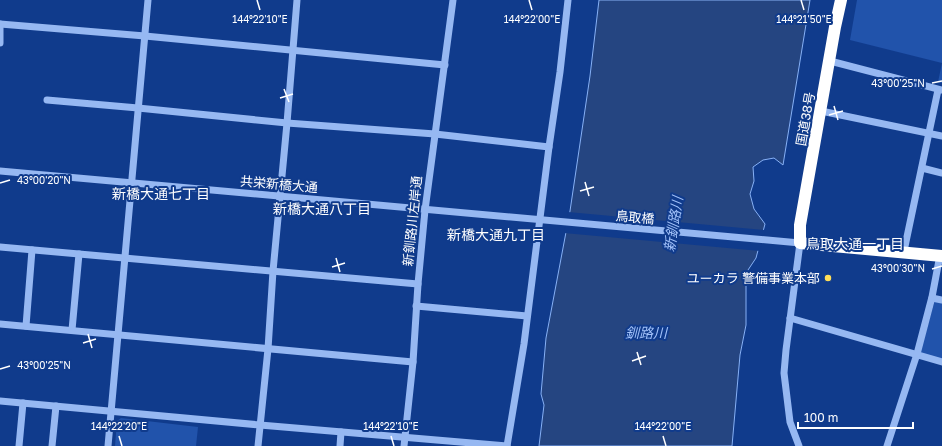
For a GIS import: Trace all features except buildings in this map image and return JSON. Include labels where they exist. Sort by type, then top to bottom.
[{"type":"highway","name":"国道38号","points":[[800,243],[800,225],[841,0]]},
{"type":"highway","points":[[800,243],[941,256]]},
{"type":"street","points":[[108,446],[148,0]]},
{"type":"street","points":[[258,446],[268,348],[272,271],[287,123],[297,0]]},
{"type":"street","name":"新釧路川左岸通","points":[[404,446],[413,362],[416,306],[425,210],[453,0]]},
{"type":"street","points":[[0,400],[260,425],[507,446],[527,316],[560,72],[568,0]]},
{"type":"street","points":[[0,43],[0,24],[145,36],[445,65]]},
{"type":"street","points":[[830,61],[940,90],[904,252]]},
{"type":"street","points":[[47,100],[287,123],[435,134],[549,147]]},
{"type":"street","points":[[821,111],[942,136]]},
{"type":"street","points":[[922,168],[942,173]]},
{"type":"street","name":"共栄新橋大通","points":[[0,171],[555,222]]},
{"type":"street","name":"鳥取橋","points":[[555,222],[800,243]]},
{"type":"street","points":[[799,446],[790,422],[784,373],[800,243]]},
{"type":"street","points":[[0,247],[418,284]]},
{"type":"street","points":[[26,326],[32,250]]},
{"type":"street","points":[[72,330],[79,254]]},
{"type":"street","points":[[888,446],[917,354],[932,298],[941,256]]},
{"type":"street","points":[[932,298],[942,300]]},
{"type":"street","points":[[416,306],[527,316]]},
{"type":"street","points":[[790,318],[942,362]]},
{"type":"street","points":[[0,324],[413,362]]},
{"type":"street","points":[[19,446],[23,403]]},
{"type":"street","points":[[52,446],[56,406]]},
{"type":"street","points":[[340,446],[341,432]]},
{"type":"shaded area","points":[[857,0],[942,0],[942,63],[850,40]]},
{"type":"shaded area","points":[[942,63],[942,83],[938,82]]},
{"type":"shaded area","points":[[935,300],[942,301],[942,360],[920,353]]},
{"type":"shaded area","points":[[121,418],[198,427],[196,446],[115,446],[117,421]]},
{"type":"water","name":"釧路川","points":[[599,0],[810,0],[783,165],[774,158],[763,160],[753,167],[754,181],[750,194],[754,209],[765,224],[756,258],[746,273],[746,325],[740,355],[732,446],[539,446],[544,405],[541,394],[546,338],[570,211],[590,76]]},
{"type":"pier","points":[[568,212],[765,230],[760,251],[564,233]]},
{"type":"place","name":"ユーカラ 警備事業本部","points":[[828,278]]},
{"type":"district","name":"新橋大通七丁目","points":[[161,193]]},
{"type":"district","name":"新橋大通八丁目","points":[[322,208]]},
{"type":"district","name":"新橋大通九丁目","points":[[496,234]]},
{"type":"district","name":"鳥取大通一丁目","points":[[855,243]]},
{"type":"water label","name":"新釧路川","points":[[673,224]]}]
